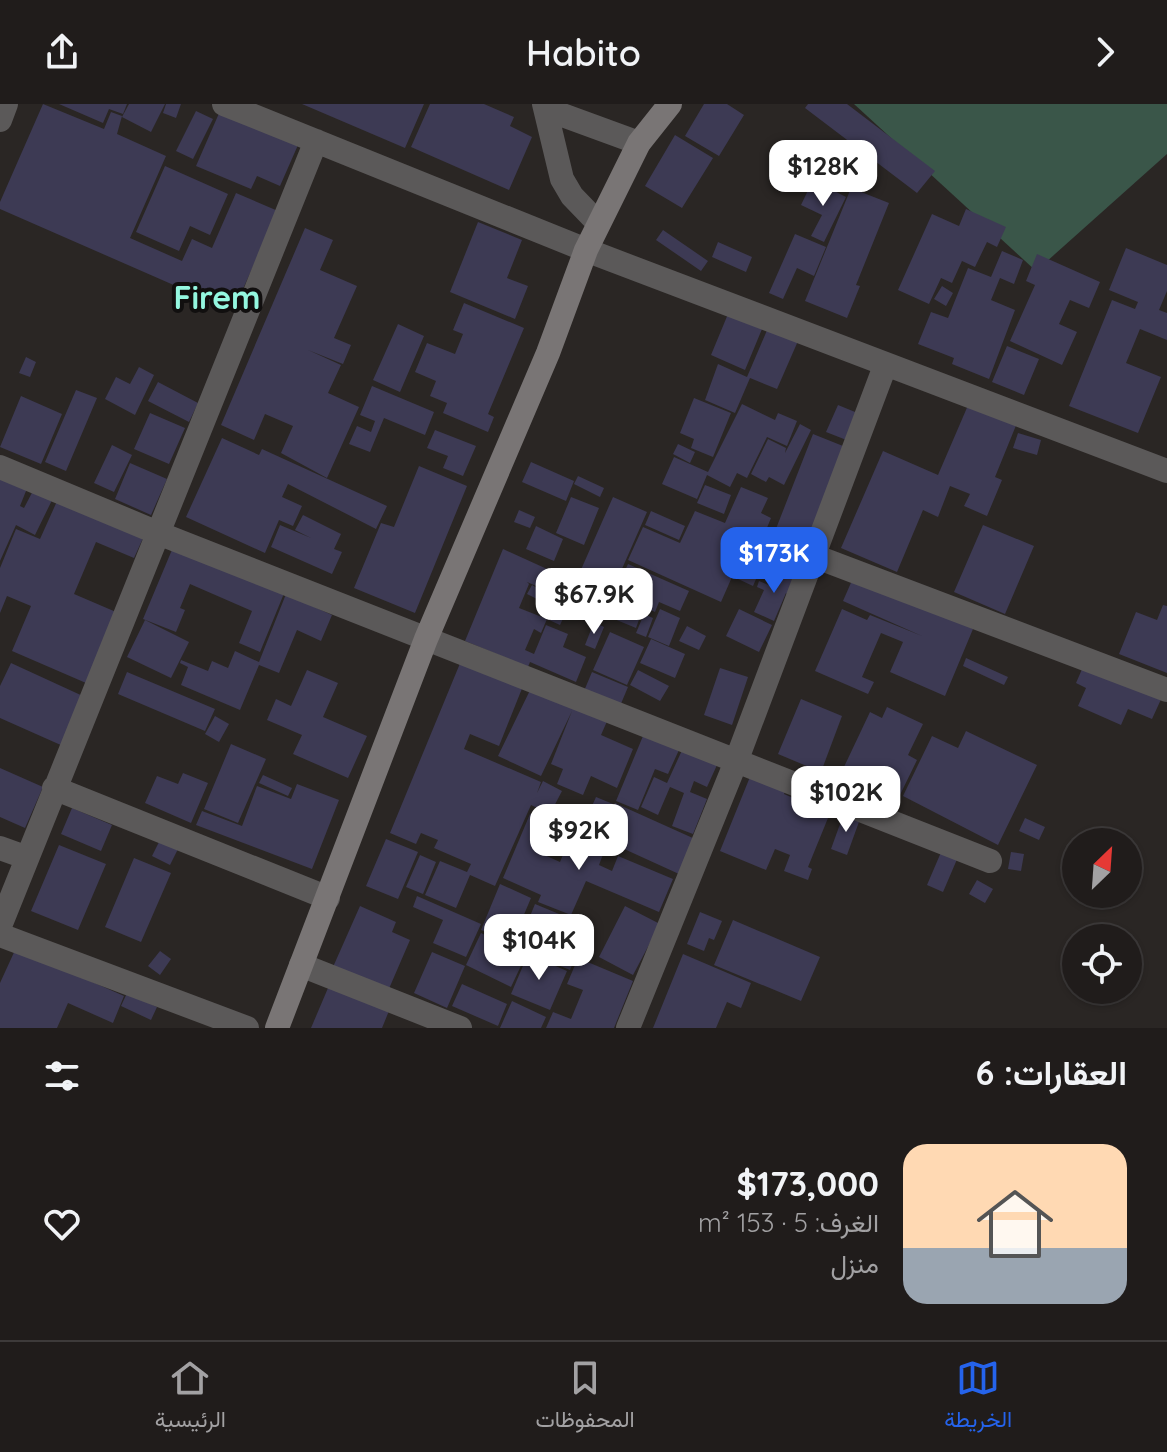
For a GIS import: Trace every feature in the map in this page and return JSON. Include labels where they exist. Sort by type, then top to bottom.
[{"type":"main road","points":[[277,1028],[426,639],[548,353],[586,250],[639,143],[670,104]]},
{"type":"street","points":[[0,120],[6,104]]},
{"type":"street","points":[[224,104],[586,250],[1167,471]]},
{"type":"street","points":[[545,107],[639,143]]},
{"type":"street","points":[[545,107],[562,179],[572,196],[598,223]]},
{"type":"street","points":[[0,926],[25,857],[316,141]]},
{"type":"street","points":[[628,1028],[737,759],[885,366]]},
{"type":"street","points":[[0,467],[158,533],[990,861]]},
{"type":"street","points":[[814,556],[1167,690]]},
{"type":"street","points":[[54,788],[328,898]]},
{"type":"street","points":[[0,848],[25,857]]},
{"type":"street","points":[[0,935],[247,1028]]},
{"type":"street","points":[[301,965],[460,1028]]},
{"type":"green space","points":[[854,104],[1167,104],[1167,154],[1036,271]]},
{"type":"building","points":[[43,104],[104,129],[111,112],[122,116],[117,134],[166,156],[130,238],[182,261],[192,239],[212,248],[236,193],[278,211],[233,311],[0,209],[0,202]]},
{"type":"building","points":[[59,104],[127,104],[123,114],[109,109],[103,123]]},
{"type":"building","points":[[129,104],[165,104],[151,132],[122,117]]},
{"type":"building","points":[[166,104],[181,104],[176,118],[163,113]]},
{"type":"building","points":[[302,104],[424,104],[405,148]]},
{"type":"building","points":[[430,104],[484,104],[514,117],[510,126],[532,137],[509,190],[411,147]]},
{"type":"building","points":[[704,104],[727,104],[744,115],[719,156],[685,136]]},
{"type":"building","points":[[808,104],[847,104],[935,171],[917,193],[805,108]]},
{"type":"building","points":[[196,111],[213,119],[193,159],[176,151]]},
{"type":"building","points":[[220,111],[298,145],[280,186],[257,176],[251,189],[196,166]]},
{"type":"building","points":[[675,135],[713,158],[682,208],[645,186]]},
{"type":"building","points":[[165,166],[228,194],[210,235],[190,226],[179,251],[136,232]]},
{"type":"building","points":[[813,180],[846,197],[824,242],[811,236],[822,215],[801,205]]},
{"type":"building","points":[[851,188],[889,203],[856,285],[860,286],[847,318],[805,301]]},
{"type":"building","points":[[966,209],[1006,227],[997,247],[987,242],[975,267],[962,261],[952,283],[941,278],[929,304],[898,290],[932,214],[959,226]]},
{"type":"building","points":[[478,222],[522,240],[507,278],[528,286],[515,319],[450,292]]},
{"type":"building","points":[[305,228],[333,240],[320,270],[357,286],[334,338],[351,345],[343,364],[308,350],[341,365],[328,393],[359,407],[327,478],[281,453],[293,426],[265,414],[254,440],[221,425]]},
{"type":"building","points":[[663,230],[708,261],[701,271],[656,240]]},
{"type":"building","points":[[795,234],[826,247],[814,276],[797,268],[783,299],[769,293]]},
{"type":"building","points":[[718,242],[752,257],[746,272],[712,257]]},
{"type":"building","points":[[1126,248],[1167,265],[1167,291],[1159,310],[1167,313],[1167,340],[1140,329],[1126,363],[1161,377],[1138,433],[1069,406],[1112,300],[1135,309],[1138,302],[1109,290]]},
{"type":"building","points":[[1002,251],[1023,260],[1014,284],[1000,278],[991,300],[1015,310],[989,379],[952,364],[954,358],[918,344],[931,312],[948,318],[968,268],[991,277]]},
{"type":"building","points":[[1037,254],[1100,282],[1089,308],[1070,300],[1059,324],[1077,332],[1062,365],[1010,341],[1035,285],[1026,281]]},
{"type":"building","points":[[942,286],[953,293],[946,306],[934,299]]},
{"type":"building","points":[[464,303],[524,328],[488,414],[494,417],[488,432],[443,413],[447,403],[430,396],[436,381],[415,372],[427,343],[455,354],[463,334],[453,330]]},
{"type":"building","points":[[728,314],[762,329],[745,370],[711,355]]},
{"type":"building","points":[[398,324],[424,336],[400,392],[373,380]]},
{"type":"building","points":[[768,328],[798,341],[777,389],[750,378],[735,413],[705,400],[718,364],[747,377]]},
{"type":"building","points":[[1007,346],[1039,359],[1024,395],[992,382]]},
{"type":"building","points":[[26,357],[36,362],[30,377],[19,373]]},
{"type":"building","points":[[139,367],[154,375],[135,415],[105,399],[116,377],[130,384]]},
{"type":"building","points":[[158,382],[198,403],[189,422],[148,401]]},
{"type":"building","points":[[372,386],[434,412],[425,435],[384,418],[370,452],[349,444],[357,426],[371,432],[375,421],[360,415]]},
{"type":"building","points":[[76,390],[97,398],[66,471],[45,462]]},
{"type":"building","points":[[21,396],[62,414],[41,464],[0,447]]},
{"type":"building","points":[[694,398],[731,413],[713,457],[691,448],[694,439],[680,433]]},
{"type":"building","points":[[969,403],[1017,423],[995,477],[1002,480],[987,516],[964,506],[970,494],[950,486],[938,517],[923,510],[897,572],[841,548],[883,451],[938,475]]},
{"type":"building","points":[[742,404],[775,420],[778,413],[797,421],[787,446],[767,437],[747,478],[737,473],[730,487],[707,475],[697,499],[662,484],[674,457],[708,472]]},
{"type":"building","points":[[838,405],[860,414],[849,441],[826,432]]},
{"type":"building","points":[[150,413],[185,428],[169,464],[134,449]]},
{"type":"building","points":[[800,424],[811,430],[784,485],[769,477],[766,482],[751,474],[768,439],[786,448],[785,453]]},
{"type":"building","points":[[435,430],[476,446],[463,476],[443,468],[448,456],[427,448]]},
{"type":"building","points":[[1018,433],[1041,440],[1037,455],[1013,448]]},
{"type":"building","points":[[813,434],[848,448],[795,576],[763,562]]},
{"type":"building","points":[[222,438],[259,455],[262,449],[387,506],[376,529],[288,484],[282,497],[302,506],[293,526],[279,520],[265,553],[186,517]]},
{"type":"building","points":[[678,444],[695,452],[690,463],[673,454]]},
{"type":"building","points":[[112,445],[132,455],[114,492],[94,483]]},
{"type":"building","points":[[531,462],[574,481],[566,501],[522,482]]},
{"type":"building","points":[[130,463],[167,479],[151,515],[115,499]]},
{"type":"building","points":[[419,466],[467,486],[415,613],[354,588],[381,523],[394,527]]},
{"type":"building","points":[[0,474],[28,486],[20,506],[24,508],[36,485],[55,494],[35,535],[16,525],[0,561]]},
{"type":"building","points":[[578,476],[604,488],[600,497],[574,484]]},
{"type":"building","points":[[705,485],[731,495],[724,514],[697,503]]},
{"type":"building","points":[[741,487],[768,498],[761,513],[771,518],[764,535],[770,538],[760,560],[743,552],[721,602],[628,560],[643,527],[680,543],[695,511],[725,523]]},
{"type":"building","points":[[571,497],[599,508],[584,545],[556,533]]},
{"type":"building","points":[[613,497],[647,512],[610,596],[576,581]]},
{"type":"building","points":[[58,499],[144,536],[134,558],[96,542],[74,594],[116,612],[86,683],[12,651],[31,606],[7,596],[0,613],[0,568],[16,529],[40,539]]},
{"type":"building","points":[[519,510],[535,517],[530,528],[514,522]]},
{"type":"building","points":[[651,511],[685,526],[679,540],[645,525]]},
{"type":"building","points":[[303,515],[341,534],[334,549],[342,552],[332,574],[271,547],[280,525],[311,538],[295,530]]},
{"type":"building","points":[[983,525],[1034,546],[1005,614],[954,592]]},
{"type":"building","points":[[536,526],[563,539],[554,561],[526,549]]},
{"type":"building","points":[[174,545],[285,591],[260,652],[239,643],[252,611],[190,584],[180,608],[185,610],[176,632],[143,619]]},
{"type":"building","points":[[503,549],[613,599],[603,621],[569,606],[560,625],[547,619],[541,633],[534,629],[525,650],[534,654],[546,625],[568,634],[563,647],[586,657],[576,682],[530,662],[528,667],[465,641]],"holes":[[[527,582],[557,595],[547,619],[519,608],[529,584]]]},
{"type":"building","points":[[746,555],[763,563],[753,586],[736,578]]},
{"type":"building","points":[[628,564],[689,591],[680,611],[659,602],[655,612],[614,594]]},
{"type":"building","points":[[778,569],[797,582],[789,596],[786,593],[774,621],[754,612],[764,590],[757,587],[759,581],[778,589],[769,583]]},
{"type":"building","points":[[857,569],[973,629],[945,696],[890,672],[903,642],[881,633],[862,677],[874,682],[868,694],[815,671],[842,609],[867,620],[870,615],[922,636],[843,601]]},
{"type":"building","points":[[532,585],[551,596],[547,604],[527,594]]},
{"type":"building","points":[[286,594],[332,615],[321,641],[297,630],[279,673],[259,665],[240,710],[181,685],[188,667],[180,663],[181,660],[208,671],[212,661],[228,668],[235,651],[259,662]]},
{"type":"building","points":[[613,602],[641,614],[636,628],[607,616]]},
{"type":"building","points":[[1163,605],[1167,606],[1167,673],[1119,654],[1136,612],[1157,620]]},
{"type":"building","points":[[660,609],[680,618],[669,646],[648,637]]},
{"type":"building","points":[[739,609],[772,625],[759,652],[726,636]]},
{"type":"building","points":[[644,614],[653,618],[646,637],[636,633]]},
{"type":"building","points":[[145,620],[189,642],[171,678],[127,657]]},
{"type":"building","points":[[594,622],[604,627],[595,649],[585,645]]},
{"type":"building","points":[[687,626],[706,636],[699,650],[679,641]]},
{"type":"building","points":[[610,632],[644,647],[627,685],[593,670]]},
{"type":"building","points":[[651,639],[685,654],[675,678],[640,663]]},
{"type":"building","points":[[966,658],[1008,677],[1004,685],[963,666]]},
{"type":"building","points":[[1086,660],[1163,695],[1152,719],[1128,709],[1121,725],[1078,706],[1086,688],[1076,683]]},
{"type":"building","points":[[461,661],[523,686],[499,746],[470,734],[464,749],[541,782],[537,793],[543,781],[562,791],[550,814],[531,805],[495,886],[470,875],[456,908],[425,895],[440,861],[467,872],[471,864],[434,848],[438,840],[421,833],[416,844],[390,833]]},
{"type":"building","points":[[11,663],[85,697],[63,746],[0,718],[0,686]]},
{"type":"building","points":[[720,668],[748,677],[732,725],[704,715]]},
{"type":"building","points":[[307,670],[338,683],[323,717],[367,736],[348,778],[293,754],[302,735],[267,720],[276,699],[291,706]]},
{"type":"building","points":[[638,670],[669,686],[660,701],[630,685]]},
{"type":"building","points":[[127,672],[215,709],[205,731],[118,694]]},
{"type":"building","points":[[592,672],[628,687],[620,706],[584,691]]},
{"type":"building","points":[[534,682],[608,719],[601,735],[633,749],[617,788],[591,776],[583,795],[557,784],[563,769],[551,764],[572,711],[541,776],[498,756]]},
{"type":"building","points":[[801,699],[842,716],[821,772],[778,754]]},
{"type":"building","points":[[887,707],[923,724],[908,755],[917,760],[899,797],[843,769],[870,712],[882,718]]},
{"type":"building","points":[[215,716],[229,724],[219,742],[205,734]]},
{"type":"building","points":[[648,724],[684,739],[668,774],[655,769],[638,810],[616,801]]},
{"type":"building","points":[[966,731],[1037,765],[998,845],[903,796],[932,736],[958,748]]},
{"type":"building","points":[[689,735],[717,765],[707,787],[694,781],[690,792],[707,799],[693,834],[672,826],[684,793],[670,787],[658,815],[641,807],[654,777],[667,783]]},
{"type":"building","points":[[231,744],[266,759],[238,823],[204,809]]},
{"type":"building","points":[[754,767],[790,781],[784,794],[807,804],[814,787],[837,796],[808,867],[812,869],[808,880],[784,871],[790,855],[775,849],[766,870],[720,851]]},
{"type":"building","points":[[0,768],[43,787],[25,828],[0,817]]},
{"type":"building","points":[[183,773],[208,783],[191,823],[145,803],[157,776],[178,784]]},
{"type":"building","points":[[263,775],[292,788],[288,796],[259,783]]},
{"type":"building","points":[[297,784],[339,800],[312,869],[196,825],[202,811],[242,826],[257,786],[291,799]]},
{"type":"building","points":[[596,797],[613,804],[596,842],[579,835]]},
{"type":"building","points":[[615,803],[695,839],[679,874],[600,838]]},
{"type":"building","points":[[72,808],[112,825],[101,851],[61,834]]},
{"type":"building","points":[[844,813],[860,819],[847,855],[831,849]]},
{"type":"building","points":[[530,814],[553,824],[540,853],[560,862],[571,835],[605,849],[599,865],[612,871],[618,856],[673,879],[659,912],[586,881],[571,915],[538,902],[541,895],[503,878]]},
{"type":"building","points":[[1025,818],[1045,827],[1039,840],[1019,831]]},
{"type":"building","points":[[161,838],[179,847],[170,865],[152,856]]},
{"type":"building","points":[[386,839],[418,852],[398,899],[366,886]]},
{"type":"building","points":[[59,845],[106,864],[78,930],[31,911]]},
{"type":"building","points":[[942,850],[958,857],[943,892],[927,885]]},
{"type":"building","points":[[1011,852],[1024,854],[1021,871],[1008,869]]},
{"type":"building","points":[[420,855],[436,862],[423,894],[406,887]]},
{"type":"building","points":[[134,858],[171,873],[141,942],[105,927]]},
{"type":"building","points":[[977,880],[993,889],[985,903],[969,894]]},
{"type":"building","points":[[500,884],[531,898],[512,943],[481,930]]},
{"type":"building","points":[[417,896],[481,924],[466,957],[433,943],[443,920],[413,907]]},
{"type":"building","points":[[535,904],[588,926],[570,970],[517,948]]},
{"type":"building","points":[[360,906],[396,922],[392,932],[410,940],[388,991],[333,967]]},
{"type":"building","points":[[625,906],[660,924],[633,975],[599,957]]},
{"type":"building","points":[[700,912],[722,921],[714,940],[709,938],[704,951],[687,944]]},
{"type":"building","points":[[733,920],[820,957],[801,1001],[714,965]]},
{"type":"building","points":[[481,933],[526,955],[511,987],[466,965]]},
{"type":"building","points":[[16,948],[124,996],[113,1023],[68,1003],[57,1028],[0,1028],[0,983]]},
{"type":"building","points":[[160,951],[171,959],[160,975],[148,966]]},
{"type":"building","points":[[432,952],[465,966],[447,1008],[414,993]]},
{"type":"building","points":[[528,954],[567,971],[550,1010],[511,994]]},
{"type":"building","points":[[683,954],[751,983],[741,1008],[727,1002],[716,1028],[653,1028]]},
{"type":"building","points":[[578,958],[633,981],[614,1028],[546,1028],[553,1012],[571,1019],[583,990],[567,984]]},
{"type":"building","points":[[331,981],[391,1006],[382,1028],[311,1028]]},
{"type":"building","points":[[462,984],[507,1004],[498,1026],[452,1006]]},
{"type":"building","points":[[127,993],[157,1007],[151,1020],[121,1006]]},
{"type":"building","points":[[512,1001],[546,1017],[541,1028],[500,1028]]},
{"type":"district","name":"Firem","points":[[217,297]]}]
